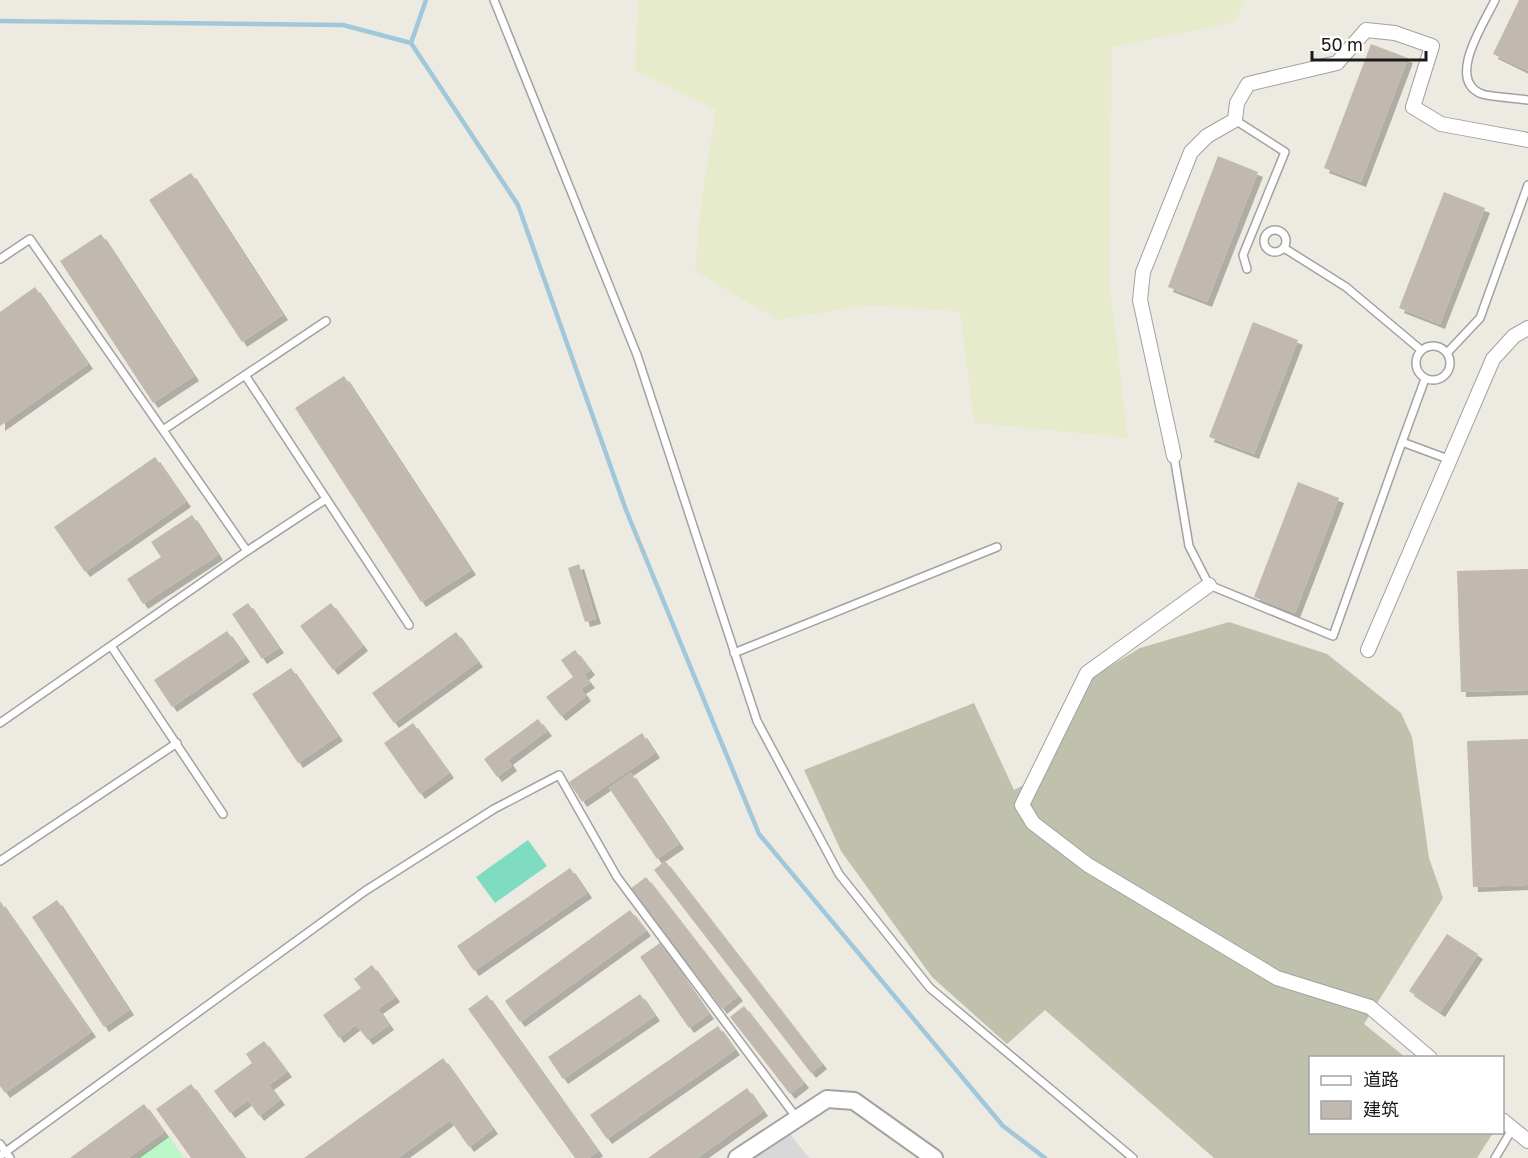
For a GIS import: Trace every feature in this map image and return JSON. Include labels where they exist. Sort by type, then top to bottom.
[{"type":"street","points":[[1174,456],[1140,300],[1143,272],[1191,152],[1207,136],[1235,120],[1237,103],[1248,84],[1337,63],[1366,30],[1395,33],[1432,46],[1413,107],[1441,124],[1528,140]]},
{"type":"street","points":[[1368,650],[1448,459],[1493,359],[1514,336],[1528,328]]},
{"type":"street","points":[[1209,585],[1087,673],[1022,805],[1033,823],[1088,865],[1277,978],[1370,1006],[1428,1056]]},
{"type":"street","points":[[737,1158],[826,1098],[854,1101],[934,1158]]},
{"type":"street","points":[[1508,1124],[1528,1141]]},
{"type":"lane","points":[[494,0],[637,355],[757,721],[839,874],[930,988],[1133,1158]]},
{"type":"lane","points":[[1495,0],[1468,57],[1465,74],[1468,82],[1481,93],[1528,100]]},
{"type":"lane","points":[[1235,120],[1285,152],[1256,229],[1243,255],[1248,270]]},
{"type":"lane","points":[[1447,353],[1480,318],[1528,185]]},
{"type":"lane","points":[[1256,229],[1266,235]]},
{"type":"lane","points":[[1271,230],[1281,232],[1286,237],[1284,248],[1278,252],[1270,251],[1264,242],[1266,235],[1271,230]]},
{"type":"lane","points":[[0,259],[30,238],[247,551]]},
{"type":"lane","points":[[1284,248],[1346,286],[1421,350]]},
{"type":"lane","points":[[163,430],[326,321]]},
{"type":"lane","points":[[1432,346],[1447,353],[1450,364],[1446,375],[1436,381],[1425,379],[1415,366],[1421,350],[1432,346]]},
{"type":"lane","points":[[245,375],[409,625]]},
{"type":"lane","points":[[1174,456],[1189,546],[1209,585],[1333,636],[1425,379]]},
{"type":"lane","points":[[1402,442],[1448,459]]},
{"type":"lane","points":[[0,723],[247,551],[326,499]]},
{"type":"lane","points":[[734,652],[997,547]]},
{"type":"lane","points":[[111,646],[223,814]]},
{"type":"lane","points":[[0,861],[177,744]]},
{"type":"lane","points":[[0,1144],[5,1155],[365,891],[494,809],[559,775],[617,877],[796,1117]]},
{"type":"lane","points":[[1495,1158],[1508,1124]]},
{"type":"shaded area","points":[[638,0],[1246,0],[1235,22],[1112,47],[1109,280],[1128,438],[974,423],[960,312],[870,305],[778,320],[695,271],[701,203],[716,110],[635,71]]},
{"type":"shaded area","points":[[1229,622],[1327,654],[1401,713],[1412,737],[1429,858],[1443,898],[1364,1024],[1404,1056],[1309,1056],[1309,1134],[1492,1134],[1477,1158],[1214,1158],[1045,1010],[1007,1044],[932,977],[841,851],[804,770],[974,703],[1014,790],[1027,783],[1089,679],[1140,648]]},
{"type":"shaded area","points":[[784,1126],[809,1158],[739,1158]]},
{"type":"green space","points":[[528,840],[547,866],[495,903],[476,877]]},
{"type":"green space","points":[[169,1136],[184,1158],[137,1158]]},
{"type":"building","points":[[1519,0],[1528,0],[1528,71],[1493,54]]},
{"type":"building","points":[[1371,44],[1408,58],[1361,182],[1324,168]]},
{"type":"building","points":[[1218,156],[1258,172],[1207,302],[1168,287]]},
{"type":"building","points":[[191,173],[283,315],[242,342],[149,200]]},
{"type":"building","points":[[1444,192],[1485,208],[1440,324],[1399,308]]},
{"type":"building","points":[[101,234],[194,376],[153,403],[60,261]]},
{"type":"building","points":[[35,287],[88,364],[0,426],[0,312]]},
{"type":"building","points":[[1253,322],[1298,340],[1254,454],[1209,437]]},
{"type":"building","points":[[344,376],[471,570],[421,602],[295,408]]},
{"type":"building","points":[[155,457],[186,502],[85,572],[54,527]]},
{"type":"building","points":[[1298,482],[1339,498],[1295,613],[1254,597]]},
{"type":"building","points":[[192,515],[218,555],[143,604],[127,579],[161,557],[151,542]]},
{"type":"building","points":[[579,564],[596,619],[585,622],[568,568]]},
{"type":"building","points":[[1528,569],[1528,690],[1461,692],[1457,571]]},
{"type":"building","points":[[248,603],[279,648],[262,659],[232,614]]},
{"type":"building","points":[[331,603],[363,646],[333,670],[300,626]]},
{"type":"building","points":[[227,631],[245,657],[172,707],[154,680]]},
{"type":"building","points":[[456,632],[478,662],[394,723],[372,693]]},
{"type":"building","points":[[575,650],[590,670],[584,675],[590,683],[581,689],[586,696],[561,716],[546,697],[573,677],[561,660]]},
{"type":"building","points":[[291,668],[338,736],[298,763],[252,694]]},
{"type":"building","points":[[538,719],[547,731],[508,760],[512,766],[497,777],[484,759]]},
{"type":"building","points":[[413,723],[449,773],[420,794],[384,743]]},
{"type":"building","points":[[642,733],[655,753],[582,802],[569,782]]},
{"type":"building","points":[[1528,739],[1528,885],[1473,887],[1467,741]]},
{"type":"building","points":[[631,773],[679,844],[657,859],[609,788]]},
{"type":"building","points":[[665,861],[822,1064],[811,1073],[654,870]]},
{"type":"building","points":[[570,868],[587,893],[474,971],[457,946]]},
{"type":"building","points":[[646,877],[738,996],[722,1009],[630,889]]},
{"type":"building","points":[[57,900],[129,1010],[104,1027],[32,917]]},
{"type":"building","points":[[0,901],[91,1032],[5,1093],[0,1086]]},
{"type":"building","points":[[630,910],[646,931],[520,1022],[505,1001]]},
{"type":"building","points":[[1447,934],[1478,954],[1440,1012],[1409,991]]},
{"type":"building","points":[[660,943],[709,1014],[689,1028],[640,957]]},
{"type":"building","points":[[372,965],[395,997],[378,1009],[389,1025],[368,1040],[356,1025],[339,1038],[323,1015],[361,988],[354,979]]},
{"type":"building","points":[[640,994],[655,1016],[563,1079],[548,1057]]},
{"type":"building","points":[[487,995],[598,1151],[589,1158],[575,1158],[468,1009]]},
{"type":"building","points":[[744,1006],[804,1083],[790,1094],[730,1017]]},
{"type":"building","points":[[718,1026],[735,1050],[607,1139],[590,1115]]},
{"type":"building","points":[[264,1041],[287,1072],[269,1085],[280,1100],[259,1116],[248,1100],[230,1113],[214,1091],[252,1063],[246,1054]]},
{"type":"building","points":[[443,1058],[493,1129],[469,1147],[450,1120],[398,1158],[304,1158]]},
{"type":"building","points":[[191,1084],[245,1158],[191,1158],[156,1109]]},
{"type":"building","points":[[747,1088],[763,1111],[697,1158],[648,1158]]},
{"type":"building","points":[[144,1104],[164,1132],[128,1158],[70,1158]]},
{"type":"waterway","points":[[411,43],[426,0]]},
{"type":"waterway","points":[[0,21],[343,25],[411,43],[518,205],[626,510],[759,834],[1003,1126],[1045,1158]]}]
